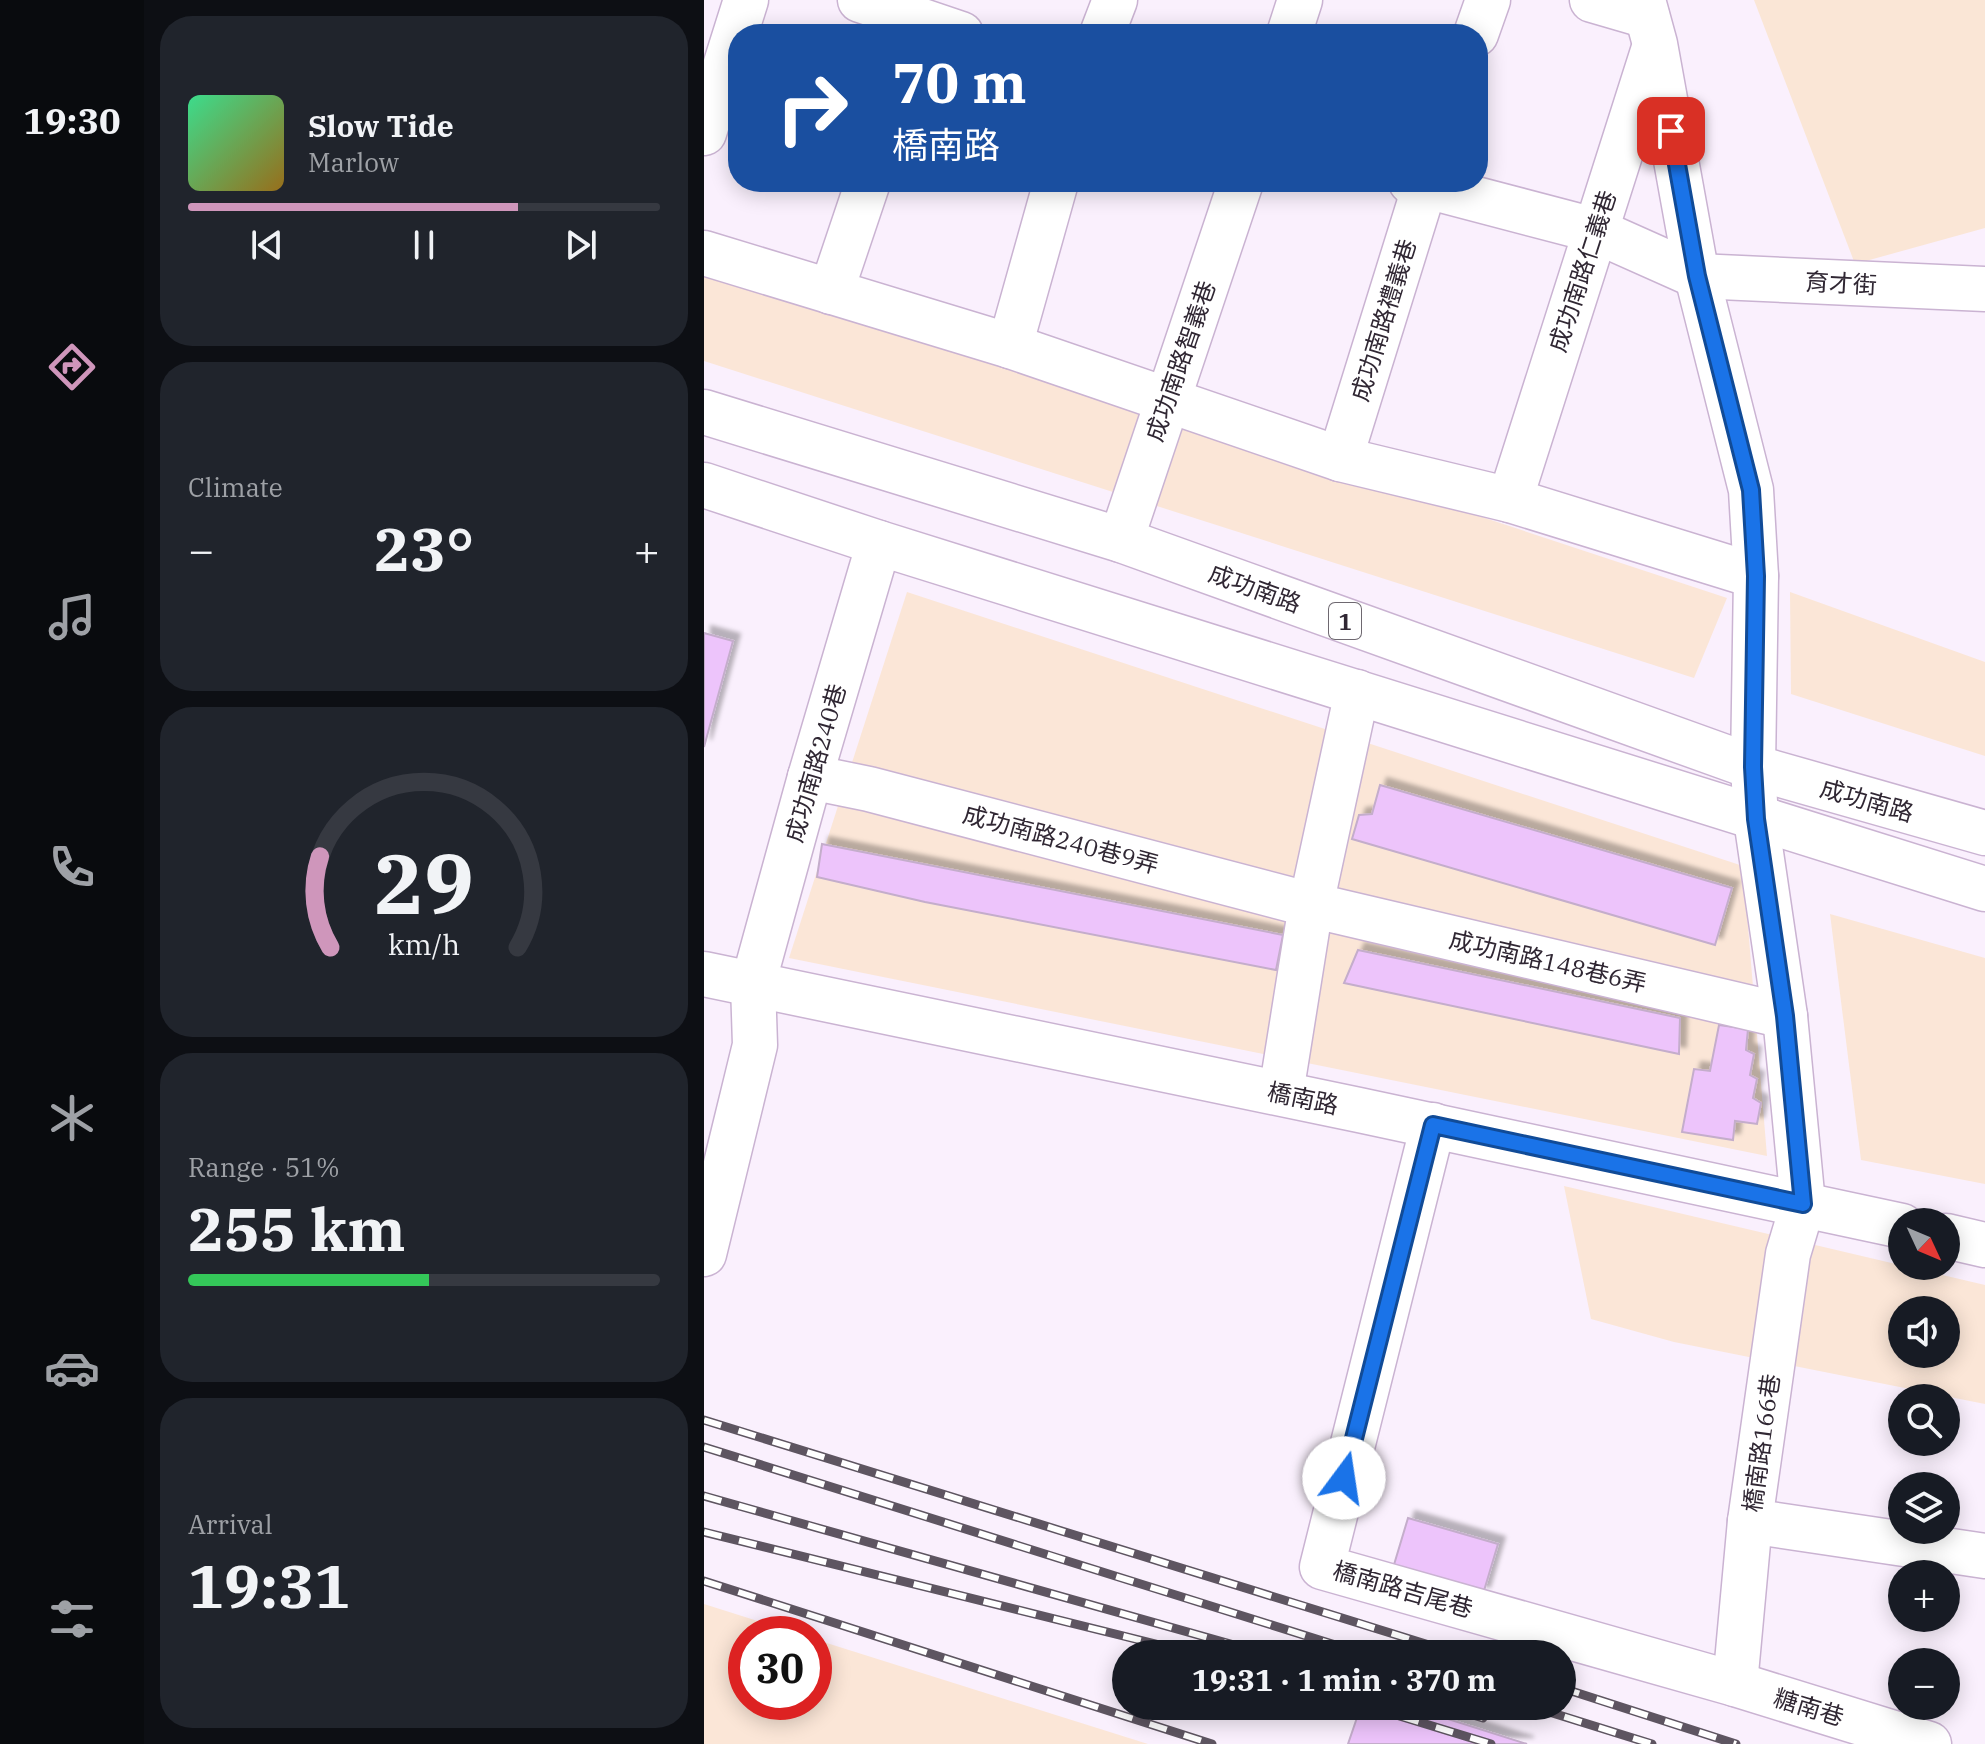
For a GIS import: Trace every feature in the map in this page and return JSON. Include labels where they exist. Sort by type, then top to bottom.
[{"type":"street","points":[[738,24],[746,0]]},
{"type":"street","points":[[860,0],[933,22]]},
{"type":"street","points":[[1106,24],[1115,0]]},
{"type":"street","points":[[1292,24],[1300,0]]},
{"type":"street","points":[[1480,24],[1488,0]]},
{"type":"street","points":[[1592,0],[1649,20],[1697,276],[1751,490],[1756,576],[1753,767],[1756,819],[1785,1016],[1803,1204]]},
{"type":"street","name":"成功南路仁義巷","points":[[1510,500],[1594,230],[1649,20]]},
{"type":"street","points":[[704,133],[728,57]]},
{"type":"street","points":[[831,292],[865,192]]},
{"type":"street","points":[[1010,346],[1053,192]]},
{"type":"street","name":"成功南路智義巷","points":[[1121,540],[1238,192]]},
{"type":"street","name":"成功南路禮義巷","points":[[1340,459],[1418,192]]},
{"type":"street","points":[[1450,192],[1594,230],[1697,276]]},
{"type":"street","points":[[704,253],[1010,346],[1340,459],[1510,500],[1756,576]]},
{"type":"street","name":"育才街","points":[[1697,276],[1985,289]]},
{"type":"street","name":"成功南路","points":[[704,412],[1121,540],[1753,767],[1985,833]]},
{"type":"street","name":"成功南路","points":[[704,485],[879,543],[1985,889]]},
{"type":"street","name":"成功南路240巷","points":[[704,1254],[755,1045],[753,984],[879,543]]},
{"type":"street","points":[[1281,1093],[1311,905],[1357,692]]},
{"type":"street","name":"成功南路240巷9弄","points":[[810,777],[869,789],[1311,905]]},
{"type":"street","name":"成功南路148巷6弄","points":[[1311,905],[1785,1016]]},
{"type":"street","name":"橋南路","points":[[704,974],[1888,1223]]},
{"type":"street","name":"橋南路吉尾巷","points":[[1433,1125],[1322,1567],[1735,1684]]},
{"type":"street","name":"橋南路166巷","points":[[1735,1684],[1750,1521],[1788,1254],[1803,1204]]},
{"type":"street","points":[[1960,1239],[1985,1245]]},
{"type":"street","points":[[1750,1521],[1985,1556]]},
{"type":"street","name":"糖南巷","points":[[1735,1684],[1929,1744]]},
{"type":"shaded area","points":[[1754,0],[1985,0],[1985,228],[1855,264]]},
{"type":"shaded area","points":[[704,260],[1727,598],[1694,678],[704,361]]},
{"type":"shaded area","points":[[907,592],[1743,866],[1767,1156],[789,958]]},
{"type":"shaded area","points":[[1790,592],[1985,662],[1985,756],[1791,694]]},
{"type":"shaded area","points":[[1830,914],[1985,958],[1985,1184],[1861,1160]]},
{"type":"shaded area","points":[[1564,1186],[1888,1262],[1888,1280],[1960,1279],[1985,1285],[1985,1404],[1960,1399],[1960,1384],[1888,1385],[1674,1342],[1591,1319]]},
{"type":"shaded area","points":[[704,1604],[742,1616],[728,1616],[728,1720],[832,1720],[832,1645],[1148,1744],[704,1744]]},
{"type":"building","points":[[704,633],[733,641],[704,747]]},
{"type":"building","points":[[1380,785],[1732,888],[1715,945],[1352,839],[1359,815],[1372,814]]},
{"type":"building","points":[[822,844],[1283,935],[1276,970],[925,902],[817,877]]},
{"type":"building","points":[[1358,950],[1680,1018],[1679,1054],[1344,983]]},
{"type":"building","points":[[1719,1025],[1748,1029],[1746,1050],[1754,1054],[1750,1075],[1757,1079],[1753,1098],[1761,1103],[1757,1124],[1735,1121],[1733,1140],[1682,1132],[1694,1069],[1710,1071]]},
{"type":"building","points":[[1408,1518],[1498,1544],[1483,1594],[1393,1568]]},
{"type":"building","points":[[1356,1720],[1451,1720],[1527,1744],[1348,1744]]},
{"type":"railway","points":[[704,1420],[1413,1640]]},
{"type":"railway","points":[[704,1447],[1319,1640]]},
{"type":"railway","points":[[704,1496],[1216,1640]]},
{"type":"railway","points":[[704,1532],[1140,1640]]},
{"type":"railway","points":[[704,1581],[1212,1744]]},
{"type":"railway","points":[[1576,1693],[1736,1744]]},
{"type":"railway","points":[[1413,1720],[1491,1744]]},
{"type":"railway","points":[[1575,1720],[1652,1744]]},
{"type":"route","points":[[1344,1478],[1433,1125],[1803,1204],[1785,1016],[1756,819],[1753,767],[1756,576],[1751,490],[1697,276],[1671,131]]}]
